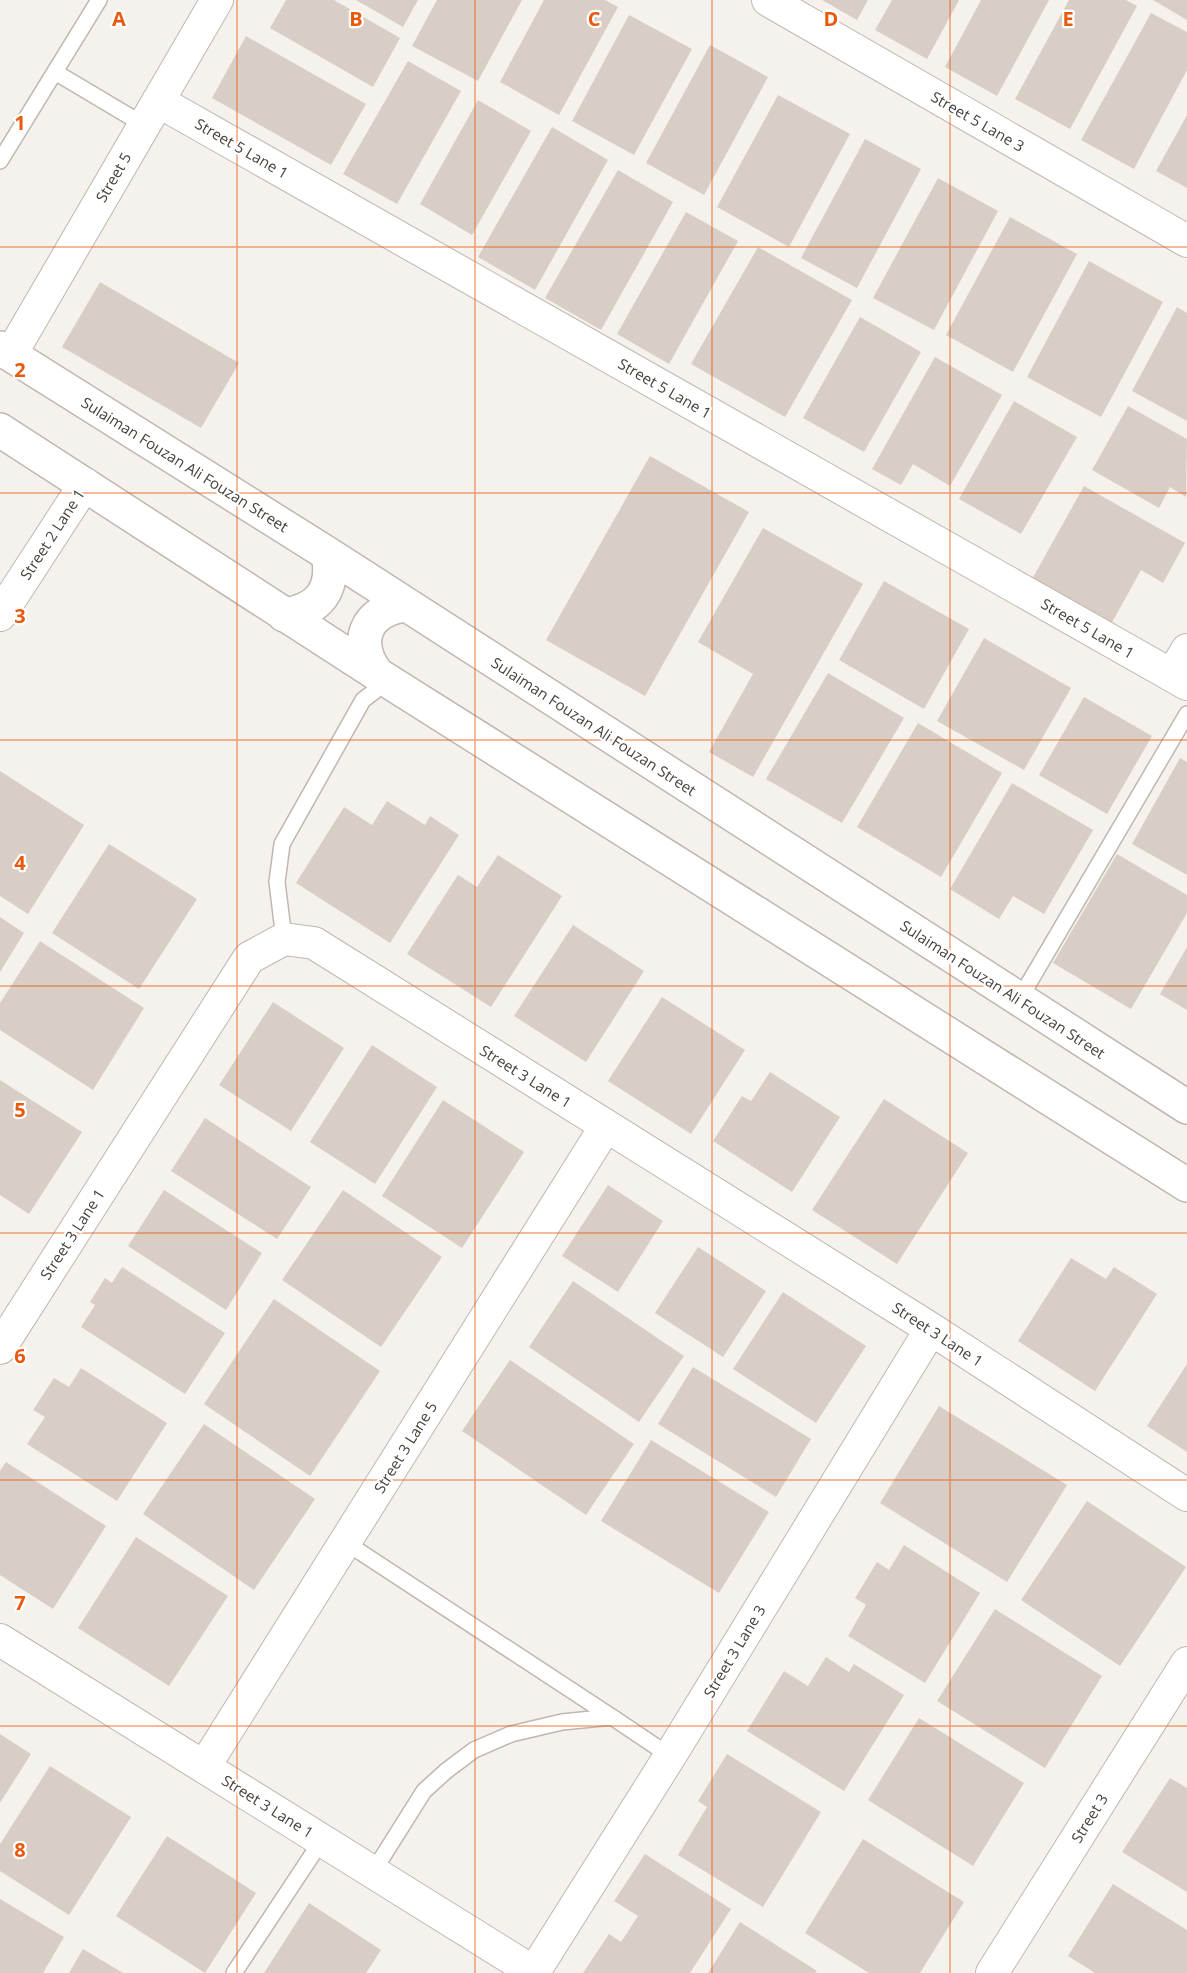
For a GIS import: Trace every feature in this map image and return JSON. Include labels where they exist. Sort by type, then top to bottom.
[{"type":"street","name":"Street 5","points":[[5,351],[151,113],[216,0]]},
{"type":"street","name":"Street 5 Lane 3","points":[[768,0],[1187,241]]},
{"type":"street","name":"Street 5 Lane 1","points":[[151,113],[1182,670]]},
{"type":"street","name":"Sulaiman Fouzan Ali Fouzan Street","points":[[5,351],[328,554],[1187,1107]]},
{"type":"street","points":[[0,430],[284,615],[1187,1185]]},
{"type":"street","name":"Street 2 Lane 1","points":[[0,615],[85,484]]},
{"type":"street","points":[[284,615],[299,613],[312,606],[322,596],[329,583],[331,569],[328,554]]},
{"type":"street","points":[[383,677],[368,661],[364,648],[365,634],[370,622],[380,613],[392,607],[405,605]]},
{"type":"street","name":"Street 3 Lane 1","points":[[0,1348],[249,958],[284,939],[314,943],[931,1329],[1187,1495]]},
{"type":"street","name":"Street 3 Lane 5","points":[[204,1767],[606,1126]]},
{"type":"street","name":"Street 3 Lane 3","points":[[535,1973],[931,1329]]},
{"type":"street","name":"Street 3 Lane 1","points":[[0,1640],[535,1973]]},
{"type":"street","name":"Street 3","points":[[992,1973],[1187,1663]]},
{"type":"lane","points":[[0,161],[99,0]]},
{"type":"lane","points":[[55,72],[151,113]]},
{"type":"lane","points":[[284,939],[277,882],[282,844],[363,700],[383,677]]},
{"type":"lane","points":[[1019,1000],[1187,714]]},
{"type":"lane","points":[[345,1542],[670,1756]]},
{"type":"lane","points":[[373,1872],[424,1791],[474,1750],[511,1734],[531,1729],[562,1722],[612,1717]]},
{"type":"lane","points":[[234,1973],[322,1840]]},
{"type":"building","points":[[286,0],[334,0],[400,38],[373,87],[270,28]]},
{"type":"building","points":[[356,0],[418,0],[403,27]]},
{"type":"building","points":[[437,0],[522,0],[478,81],[412,46]]},
{"type":"building","points":[[544,0],[605,0],[618,7],[559,115],[500,82]]},
{"type":"building","points":[[822,0],[868,0],[857,20]]},
{"type":"building","points":[[892,0],[959,0],[927,59],[875,30]]},
{"type":"building","points":[[981,0],[1049,0],[997,96],[945,67]]},
{"type":"building","points":[[1069,0],[1126,0],[1137,6],[1070,129],[1015,99]]},
{"type":"building","points":[[1153,0],[1187,0],[1187,20]]},
{"type":"building","points":[[1151,13],[1187,32],[1187,70],[1134,169],[1081,140]]},
{"type":"building","points":[[629,15],[692,49],[634,155],[572,121]]},
{"type":"building","points":[[246,36],[366,104],[331,165],[212,98]]},
{"type":"building","points":[[710,45],[768,77],[704,195],[646,163]]},
{"type":"building","points":[[408,61],[461,91],[397,204],[343,174]]},
{"type":"building","points":[[778,95],[850,134],[789,247],[717,207]]},
{"type":"building","points":[[478,100],[531,131],[472,235],[420,204]]},
{"type":"building","points":[[1187,115],[1187,188],[1156,171]]},
{"type":"building","points":[[552,127],[608,160],[535,290],[478,257]]},
{"type":"building","points":[[865,139],[921,169],[857,288],[801,258]]},
{"type":"building","points":[[618,170],[673,202],[601,330],[545,298]]},
{"type":"building","points":[[938,178],[998,211],[934,330],[873,298]]},
{"type":"building","points":[[686,212],[738,241],[669,364],[617,334]]},
{"type":"building","points":[[1010,217],[1077,254],[1013,372],[946,335]]},
{"type":"building","points":[[758,247],[852,300],[785,417],[691,364]]},
{"type":"building","points":[[1089,261],[1163,302],[1101,417],[1027,377]]},
{"type":"building","points":[[100,282],[239,363],[201,428],[62,347]]},
{"type":"building","points":[[1177,307],[1187,313],[1187,421],[1132,391]]},
{"type":"building","points":[[860,317],[921,352],[864,452],[803,418]]},
{"type":"building","points":[[935,357],[1002,395],[950,486],[913,464],[901,485],[872,469]]},
{"type":"building","points":[[1014,401],[1077,437],[1021,534],[959,499]]},
{"type":"building","points":[[1128,406],[1187,439],[1186,497],[1170,487],[1159,508],[1092,470]]},
{"type":"building","points":[[650,456],[749,512],[645,696],[546,640]]},
{"type":"building","points":[[1084,486],[1185,543],[1163,583],[1141,570],[1110,626],[1031,581]]},
{"type":"building","points":[[763,528],[863,584],[753,777],[709,752],[753,674],[698,642]]},
{"type":"building","points":[[884,581],[969,629],[924,709],[839,660]]},
{"type":"building","points":[[984,638],[1071,688],[1024,770],[937,721]]},
{"type":"building","points":[[828,673],[904,718],[842,823],[766,779]]},
{"type":"building","points":[[1084,697],[1152,736],[1107,814],[1039,775]]},
{"type":"building","points":[[918,723],[1002,773],[941,877],[857,827]]},
{"type":"building","points":[[1180,758],[1187,762],[1187,875],[1132,844]]},
{"type":"building","points":[[0,771],[84,825],[28,914],[0,896]]},
{"type":"building","points":[[1012,783],[1093,830],[1044,914],[1013,896],[999,919],[950,889]]},
{"type":"building","points":[[387,801],[425,825],[430,816],[459,835],[390,943],[296,883],[344,807],[372,825]]},
{"type":"building","points":[[109,844],[197,899],[139,989],[52,933]]},
{"type":"building","points":[[1117,854],[1187,895],[1187,913],[1131,1009],[1053,963]]},
{"type":"building","points":[[498,855],[562,896],[491,1007],[407,954],[458,875],[477,887]]},
{"type":"building","points":[[0,917],[24,933],[0,972]]},
{"type":"building","points":[[573,925],[644,971],[586,1062],[514,1016]]},
{"type":"building","points":[[40,941],[144,1008],[93,1090],[0,1030],[0,1003]]},
{"type":"building","points":[[1187,947],[1187,1010],[1160,994]]},
{"type":"building","points":[[662,997],[745,1050],[691,1134],[608,1081]]},
{"type":"building","points":[[273,1002],[344,1048],[291,1131],[219,1085]]},
{"type":"building","points":[[372,1045],[437,1087],[375,1184],[310,1142]]},
{"type":"building","points":[[770,1072],[840,1117],[792,1192],[713,1141],[742,1096],[751,1101]]},
{"type":"building","points":[[0,1080],[82,1132],[29,1214],[0,1195]]},
{"type":"building","points":[[884,1099],[968,1153],[897,1264],[812,1210]]},
{"type":"building","points":[[443,1100],[524,1152],[462,1248],[382,1196]]},
{"type":"building","points":[[205,1118],[311,1187],[277,1239],[171,1171]]},
{"type":"building","points":[[608,1185],[663,1221],[618,1292],[562,1256]]},
{"type":"building","points":[[164,1190],[262,1253],[226,1310],[128,1246]]},
{"type":"building","points":[[343,1190],[442,1257],[381,1347],[282,1280]]},
{"type":"building","points":[[698,1247],[766,1291],[723,1357],[655,1313]]},
{"type":"building","points":[[1071,1258],[1106,1279],[1114,1267],[1157,1294],[1095,1391],[1018,1341]]},
{"type":"building","points":[[122,1267],[225,1333],[185,1394],[81,1327],[95,1305],[90,1302],[105,1278],[112,1283]]},
{"type":"building","points":[[573,1281],[684,1356],[639,1422],[529,1347]]},
{"type":"building","points":[[783,1292],[866,1346],[816,1423],[733,1369]]},
{"type":"building","points":[[274,1299],[380,1371],[310,1476],[204,1404]]},
{"type":"building","points":[[510,1360],[634,1444],[586,1515],[462,1431]]},
{"type":"building","points":[[1187,1364],[1187,1452],[1147,1426]]},
{"type":"building","points":[[693,1367],[811,1439],[776,1497],[658,1424]]},
{"type":"building","points":[[81,1368],[167,1423],[117,1501],[27,1444],[45,1417],[33,1410],[54,1378],[69,1387]]},
{"type":"building","points":[[939,1406],[1067,1485],[1007,1582],[880,1503]]},
{"type":"building","points":[[204,1424],[315,1499],[254,1590],[143,1514]]},
{"type":"building","points":[[651,1440],[769,1512],[719,1593],[601,1521]]},
{"type":"building","points":[[6,1462],[106,1526],[53,1609],[0,1575],[0,1471]]},
{"type":"building","points":[[1087,1501],[1186,1567],[1120,1666],[1021,1600]]},
{"type":"building","points":[[136,1537],[228,1596],[169,1686],[78,1628]]},
{"type":"building","points":[[904,1545],[980,1593],[925,1683],[848,1636],[866,1605],[855,1598],[877,1562],[889,1570]]},
{"type":"building","points":[[995,1609],[1102,1676],[1045,1768],[937,1701]]},
{"type":"building","points":[[826,1657],[849,1672],[854,1664],[904,1695],[844,1791],[747,1731],[784,1671],[808,1686]]},
{"type":"building","points":[[919,1718],[1024,1783],[973,1866],[868,1800]]},
{"type":"building","points":[[0,1734],[31,1754],[0,1803]]},
{"type":"building","points":[[727,1754],[821,1812],[763,1907],[678,1855],[707,1807],[698,1801]]},
{"type":"building","points":[[50,1766],[131,1817],[69,1915],[0,1871],[0,1844]]},
{"type":"building","points":[[1170,1778],[1187,1788],[1187,1892],[1122,1852]]},
{"type":"building","points":[[167,1836],[256,1893],[205,1973],[116,1916]]},
{"type":"building","points":[[863,1839],[964,1902],[920,1973],[869,1973],[805,1933]]},
{"type":"building","points":[[645,1854],[731,1909],[690,1973],[583,1973],[609,1934],[621,1942],[638,1916],[614,1901]]},
{"type":"building","points":[[1113,1884],[1187,1930],[1187,1973],[1095,1973],[1068,1956]]},
{"type":"building","points":[[0,1899],[64,1937],[43,1973],[0,1973]]},
{"type":"building","points":[[309,1903],[381,1950],[366,1973],[264,1973]]},
{"type":"building","points":[[740,1922],[817,1971],[815,1973],[708,1973]]},
{"type":"building","points":[[83,1949],[123,1973],[69,1973]]}]
